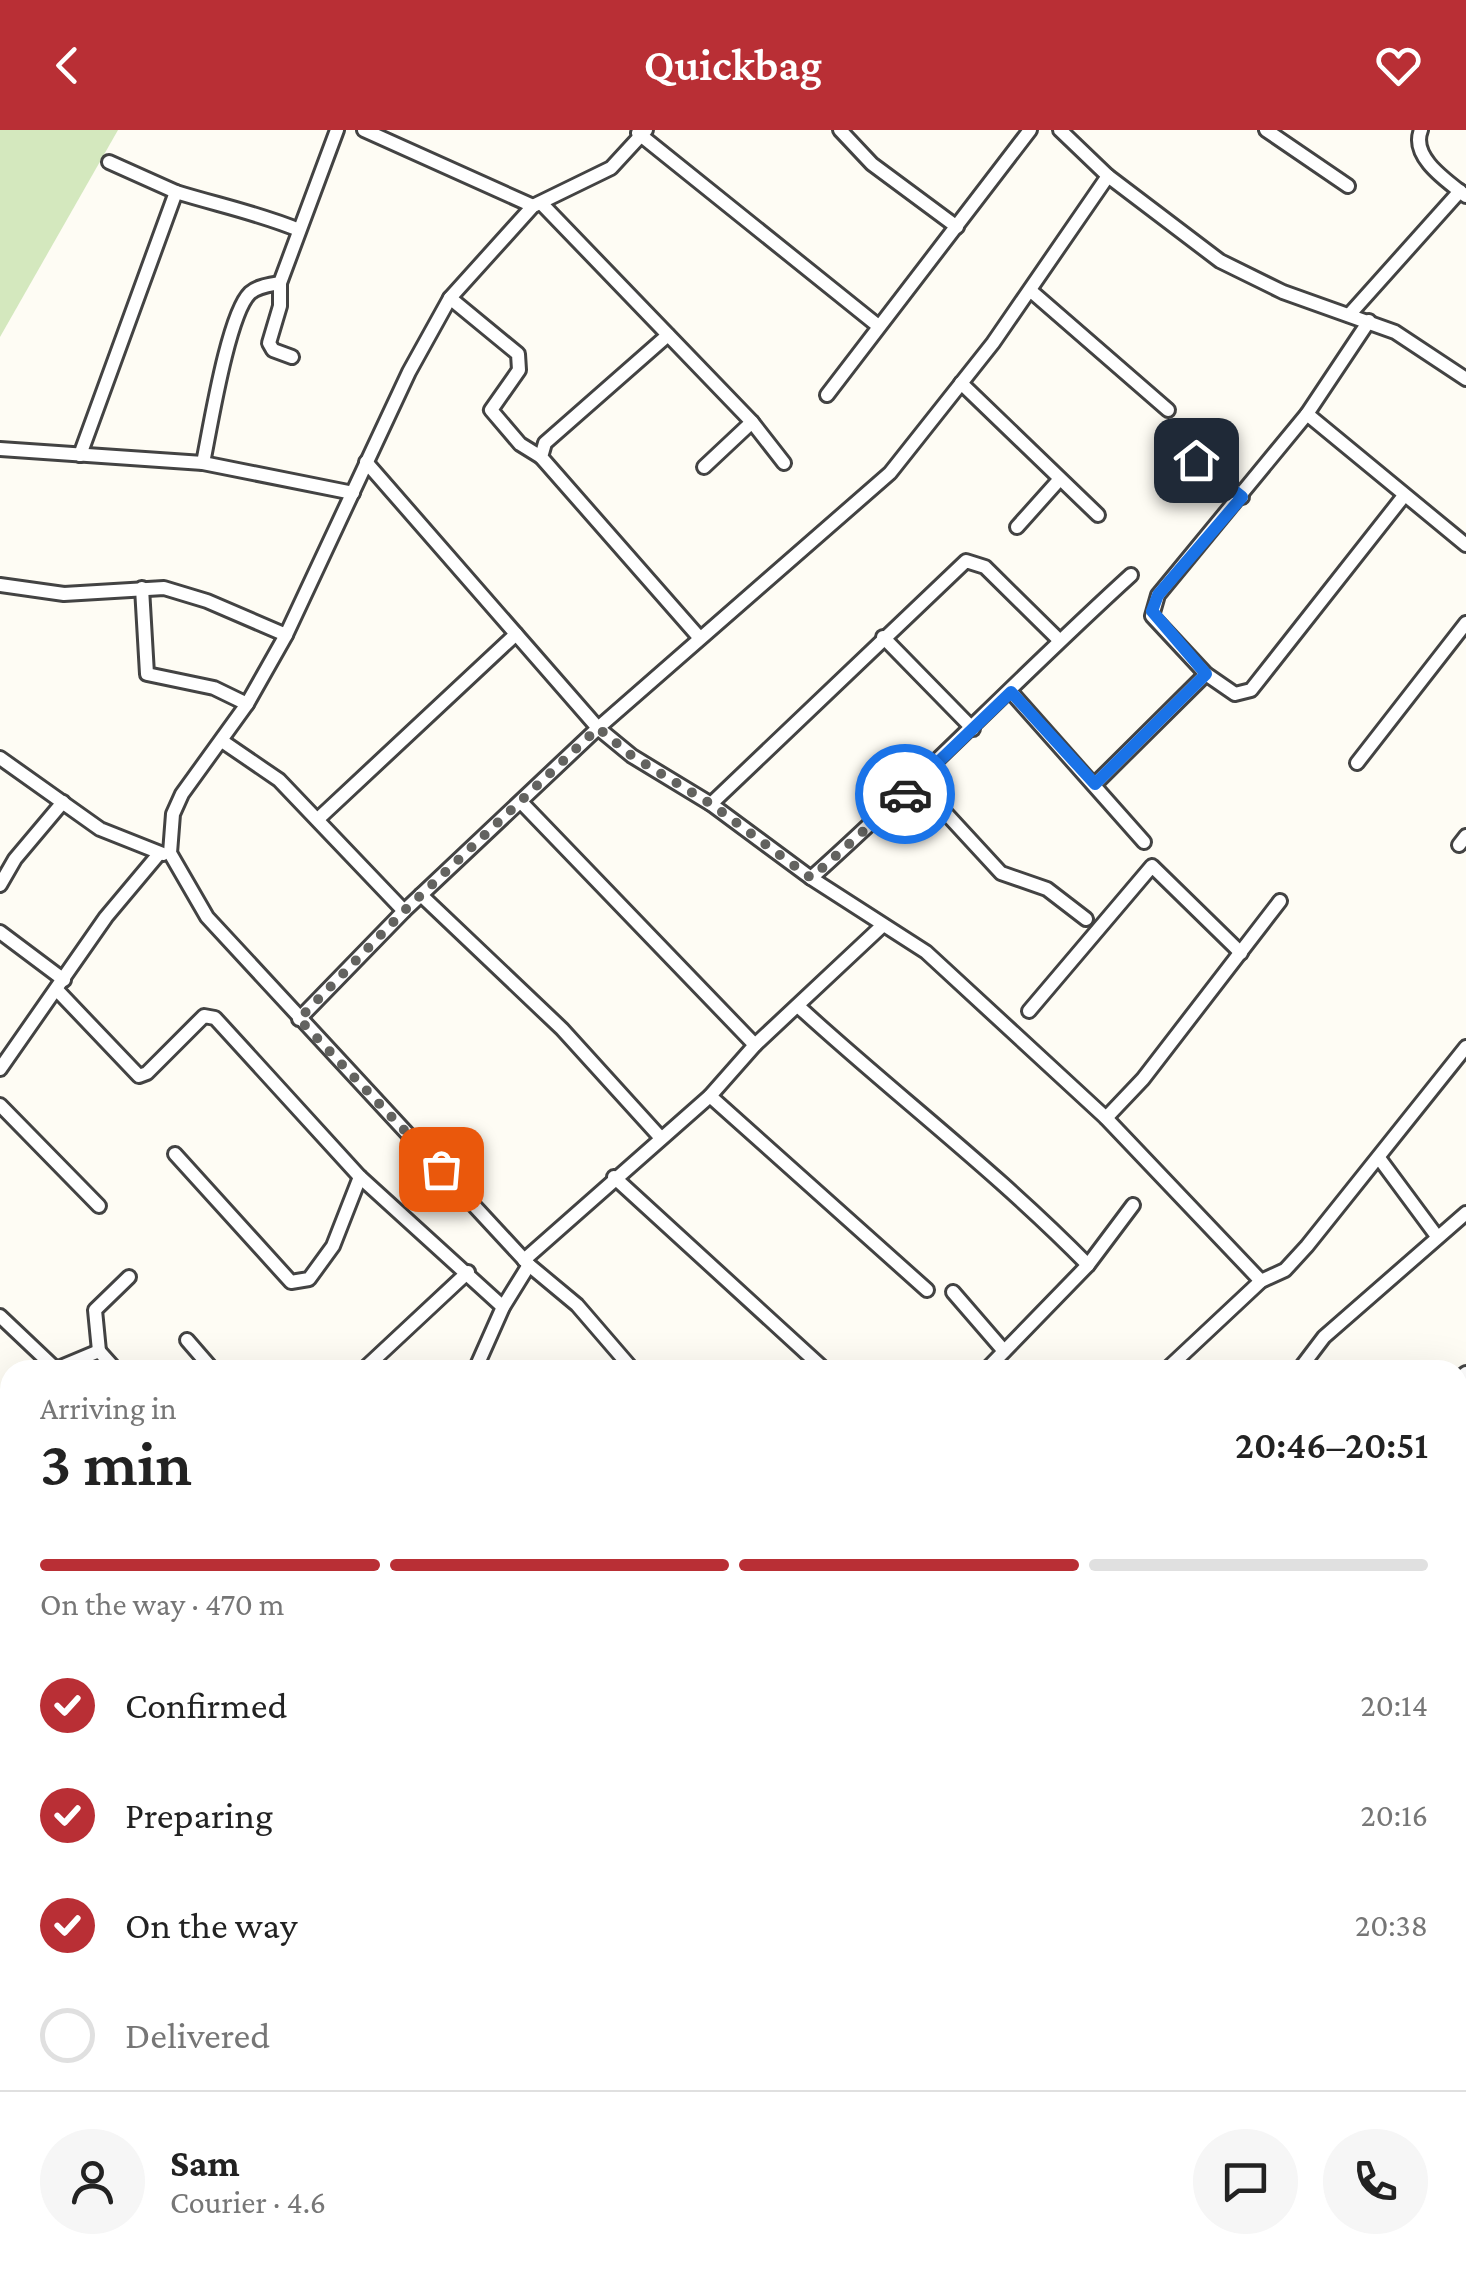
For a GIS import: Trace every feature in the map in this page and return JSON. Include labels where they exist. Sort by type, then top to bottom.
[{"type":"street","points":[[292,357],[272,350],[270,344],[280,306],[280,283],[337,130]]},
{"type":"street","points":[[367,130],[537,204],[752,422],[784,464]]},
{"type":"street","points":[[840,130],[872,164],[957,227]]},
{"type":"street","points":[[828,395],[1030,130]]},
{"type":"street","points":[[1060,130],[1108,176],[1220,261],[1283,292],[1394,332],[1466,378]]},
{"type":"street","points":[[1266,130],[1348,186]]},
{"type":"street","points":[[1349,316],[1463,194],[1420,153],[1417,140],[1421,130]]},
{"type":"street","points":[[0,1068],[124,892],[164,854],[182,794],[247,704],[286,635],[366,462],[450,298],[537,204],[611,168],[641,133],[878,325]]},
{"type":"street","points":[[109,162],[176,192],[233,210],[246,209],[299,230]]},
{"type":"street","points":[[299,1019],[404,911],[598,728],[698,636],[890,472],[919,441],[1031,291],[1108,176]]},
{"type":"street","points":[[80,455],[176,192]]},
{"type":"street","points":[[203,463],[224,365],[244,301],[258,288],[280,283]]},
{"type":"street","points":[[1031,291],[1168,410]]},
{"type":"street","points":[[450,298],[518,354],[519,370],[492,410],[520,444],[541,458],[698,636]]},
{"type":"street","points":[[1369,321],[1307,414],[1152,606],[1154,620],[1206,674],[1235,694],[1251,690],[1403,498]]},
{"type":"street","points":[[541,458],[545,443],[668,335]]},
{"type":"street","points":[[961,383],[1098,515]]},
{"type":"street","points":[[1307,414],[1403,498],[1466,545]]},
{"type":"street","points":[[704,467],[752,422]]},
{"type":"street","points":[[1173,441],[1242,497]]},
{"type":"street","points":[[0,449],[203,463],[352,493]]},
{"type":"street","points":[[366,462],[598,728],[632,756],[711,804],[811,878],[926,952],[965,984],[1106,1118],[1262,1282]]},
{"type":"street","points":[[1016,527],[1058,480]]},
{"type":"street","points":[[711,804],[883,637],[972,560],[989,571],[1060,640]]},
{"type":"street","points":[[811,878],[918,783],[1060,640],[1131,576]]},
{"type":"street","points":[[0,584],[64,594],[164,588],[207,601],[286,635]]},
{"type":"street","points":[[142,588],[147,674],[214,688],[247,704]]},
{"type":"street","points":[[1357,762],[1466,624]]},
{"type":"street","points":[[318,819],[516,634]]},
{"type":"street","points":[[883,637],[973,729]]},
{"type":"street","points":[[1095,784],[1206,674]]},
{"type":"street","points":[[1011,692],[1144,842]]},
{"type":"street","points":[[222,741],[279,780],[404,911]]},
{"type":"street","points":[[0,758],[100,829],[164,854],[207,917],[299,1019],[526,1262],[576,1305],[624,1360]]},
{"type":"street","points":[[918,783],[1001,873],[1047,890],[1086,919]]},
{"type":"street","points":[[0,885],[14,860],[62,802]]},
{"type":"street","points":[[521,802],[756,1046]]},
{"type":"street","points":[[1029,1011],[1152,866],[1241,953]]},
{"type":"street","points":[[421,895],[562,1029],[660,1137]]},
{"type":"street","points":[[1106,1118],[1143,1080],[1280,901]]},
{"type":"street","points":[[480,1360],[526,1262],[614,1176],[710,1096],[756,1046],[882,926]]},
{"type":"street","points":[[0,932],[60,985],[139,1076],[148,1073],[204,1016],[215,1018],[360,1177],[504,1306]]},
{"type":"street","points":[[799,1006],[926,1121],[1030,1204],[1088,1264]]},
{"type":"street","points":[[1177,1360],[1262,1282],[1285,1270],[1465,1051]]},
{"type":"street","points":[[710,1096],[927,1290]]},
{"type":"street","points":[[0,1106],[99,1206]]},
{"type":"street","points":[[175,1154],[291,1282],[310,1279],[322,1265],[360,1177]]},
{"type":"street","points":[[1379,1158],[1436,1235]]},
{"type":"street","points":[[614,1176],[814,1360]]},
{"type":"street","points":[[1000,1360],[1088,1264],[1132,1206]]},
{"type":"street","points":[[1307,1360],[1324,1337],[1436,1235],[1466,1213]]},
{"type":"street","points":[[374,1360],[468,1272]]},
{"type":"street","points":[[107,1360],[99,1352],[94,1310],[128,1278]]},
{"type":"street","points":[[953,1292],[995,1360]]},
{"type":"street","points":[[0,1316],[42,1360]]},
{"type":"street","points":[[187,1340],[204,1360]]},
{"type":"street","points":[[72,1360],[99,1352]]},
{"type":"green space","points":[[0,130],[118,130],[0,337]]},
{"type":"way so far","points":[[441,1169],[299,1019],[404,911],[598,728],[632,756],[711,804],[811,878],[905,794]]},
{"type":"route","points":[[905,794],[1011,692],[1095,784],[1206,674],[1152,616],[1158,595],[1242,497],[1196,460]]}]
